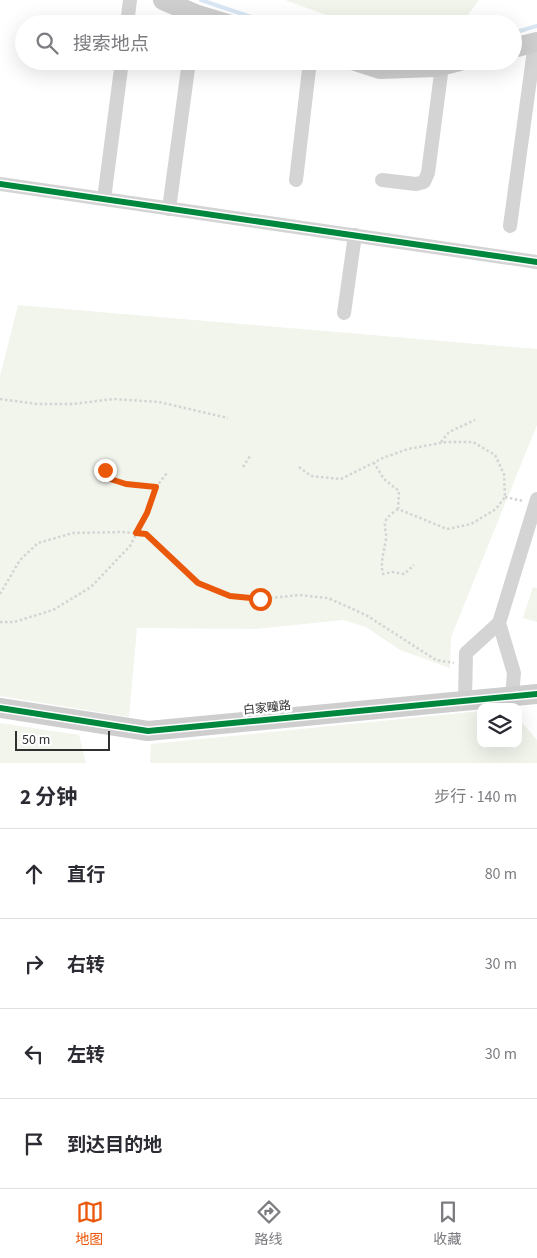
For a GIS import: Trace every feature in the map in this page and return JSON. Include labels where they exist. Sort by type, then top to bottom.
[{"type":"street","points":[[128,15],[130,0]]},
{"type":"street","points":[[162,0],[188,15]]},
{"type":"street","points":[[510,226],[536,42],[522,46]]},
{"type":"street","points":[[104,199],[121,70]]},
{"type":"street","points":[[169,209],[188,70]]},
{"type":"street","points":[[296,180],[309,70]]},
{"type":"street","points":[[382,180],[416,184],[424,182],[428,173],[450,70]]},
{"type":"street","points":[[0,184],[537,262]]},
{"type":"street","points":[[344,314],[355,235]]},
{"type":"street","points":[[465,700],[466,653],[499,623],[536,501]]},
{"type":"street","points":[[499,623],[514,673],[512,696]]},
{"type":"street","name":"白家疃路","points":[[0,708],[148,731],[537,694]]},
{"type":"path","points":[[0,399],[38,404],[73,404],[113,399],[159,402],[228,418]]},
{"type":"path","points":[[440,443],[449,432],[475,420]]},
{"type":"path","points":[[299,467],[312,476],[341,479],[408,449],[440,443],[473,442],[495,455],[504,474],[505,497],[496,509],[471,524],[447,529],[398,509]]},
{"type":"path","points":[[243,467],[250,456]]},
{"type":"path","points":[[374,463],[384,479],[399,491],[398,509],[387,518],[384,525],[386,538],[382,557],[384,574],[392,572],[404,574],[414,564]]},
{"type":"path","points":[[105,470],[104,477],[126,484],[156,487]]},
{"type":"path","points":[[0,622],[14,622],[53,610],[91,587],[130,546],[147,513],[156,487],[167,473]]},
{"type":"path","points":[[505,497],[536,501]]},
{"type":"path","points":[[0,594],[20,560],[38,542],[73,533],[122,532],[146,534],[198,583],[230,596],[260,599],[299,595],[328,598],[366,615],[436,660],[465,665]]},
{"type":"shaded area","points":[[285,0],[479,0],[468,15],[326,15]]},
{"type":"shaded area","points":[[18,305],[537,349],[537,425],[451,637],[450,668],[400,650],[366,627],[343,620],[255,629],[137,628],[129,717],[0,696],[0,376]]},
{"type":"shaded area","points":[[533,587],[537,588],[537,622],[523,618]]},
{"type":"shaded area","points":[[477,711],[477,748],[522,748],[522,723],[537,740],[537,763],[150,763],[151,744]]},
{"type":"shaded area","points":[[0,723],[79,735],[86,763],[0,763]]},
{"type":"waterway","points":[[201,0],[245,15]]},
{"type":"waterway","points":[[522,30],[537,26]]},
{"type":"cycle path","points":[[0,184],[537,262]]},
{"type":"cycle path","points":[[0,708],[148,731],[537,694]]},
{"type":"route","points":[[105,470],[104,477],[126,484],[156,487],[147,513],[136,533],[146,534],[198,583],[230,596],[260,599]]}]
